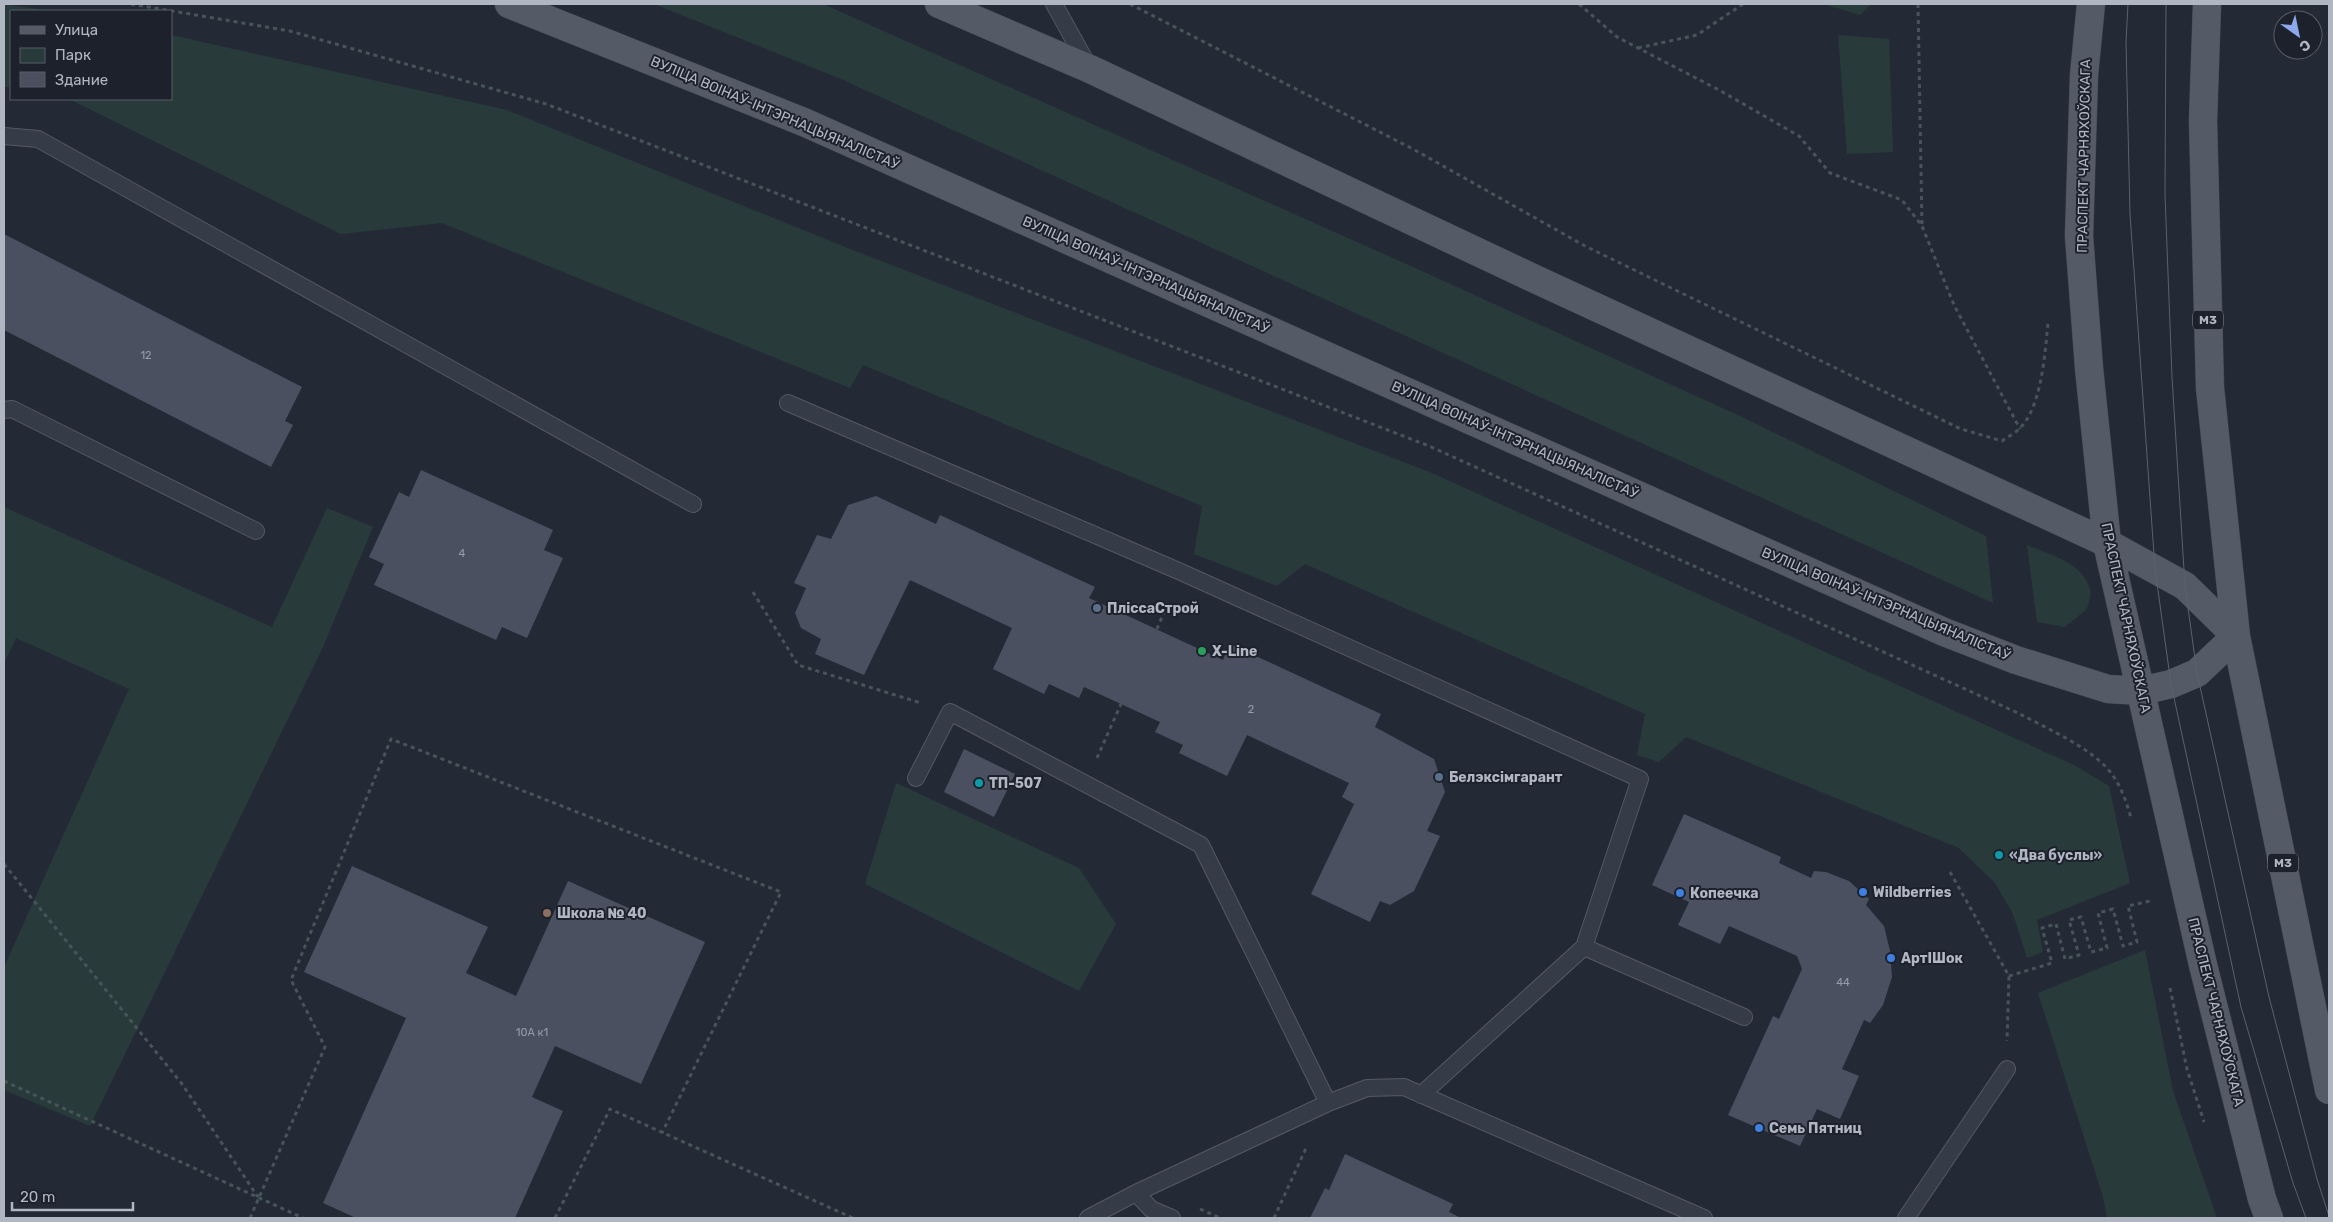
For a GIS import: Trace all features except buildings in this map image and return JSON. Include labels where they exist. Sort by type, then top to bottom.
[{"type":"main road","name":"ВУЛІЦА ВОІНАЎ-ІНТЭРНАЦЫЯНАЛІСТАЎ","points":[[509,4],[806,123],[1944,632],[2016,660],[2108,689],[2142,691],[2171,684],[2197,673],[2236,636]]},
{"type":"main road","points":[[938,4],[1090,69],[1526,275],[2107,543],[2185,586],[2236,636]]},
{"type":"main road","name":"ПРАСПЕКТ ЧАРНЯХОЎСКАГА","points":[[2091,4],[2084,76],[2079,236],[2089,368],[2107,543],[2203,965],[2262,1199],[2269,1218]]},
{"type":"main road","name":"М3","points":[[2207,4],[2202,121],[2210,388],[2236,636],[2329,1090]]},
{"type":"lane","points":[[1054,4],[1090,69]]},
{"type":"lane","points":[[4,136],[38,139],[693,504]]},
{"type":"lane","points":[[788,403],[1181,572],[1640,779],[1584,947],[1421,1096]]},
{"type":"lane","points":[[4,410],[12,409],[256,531]]},
{"type":"lane","points":[[916,778],[950,712],[1201,844],[1328,1103]]},
{"type":"lane","points":[[1584,947],[1744,1017]]},
{"type":"lane","points":[[1906,1218],[2006,1069]]},
{"type":"lane","points":[[1088,1218],[1136,1193],[1328,1103],[1367,1088],[1404,1088],[1704,1218]]},
{"type":"lane","points":[[1136,1193],[1151,1209],[1172,1218]]},
{"type":"path","points":[[131,4],[166,10]]},
{"type":"path","points":[[1130,4],[1413,150],[1585,246],[1960,429],[2002,441],[2020,429],[2030,411]]},
{"type":"path","points":[[1579,4],[1617,38],[1799,136],[1830,173],[1902,200],[1922,226],[1954,306],[2020,429]]},
{"type":"path","points":[[1638,48],[1697,35],[1743,4]]},
{"type":"path","points":[[1918,4],[1922,226]]},
{"type":"path","points":[[172,11],[290,31],[546,104],[1429,446],[2018,713],[2076,746],[2106,767],[2123,792],[2132,826]]},
{"type":"path","points":[[753,592],[798,665],[950,712]]},
{"type":"path","points":[[1086,784],[1121,704]]},
{"type":"path","points":[[250,1218],[326,1047],[291,980],[391,739],[781,892],[662,1133]]},
{"type":"path","points":[[4,864],[182,1084],[259,1197]]},
{"type":"path","points":[[1950,872],[2009,976],[2006,1069]]},
{"type":"path","points":[[2148,891],[2152,909]]},
{"type":"path","points":[[2009,976],[2052,963],[2042,928],[2056,924],[2065,959],[2079,955],[2069,920],[2081,917],[2091,952],[2107,948],[2098,913],[2113,909],[2123,946],[2137,942],[2128,906],[2150,900]]},
{"type":"path","points":[[2168,982],[2187,1069],[2204,1125]]},
{"type":"path","points":[[4,1081],[303,1218]]},
{"type":"path","points":[[555,1218],[610,1109],[853,1218]]},
{"type":"path","points":[[1274,1218],[1311,1137]]},
{"type":"green space","points":[[4,4],[44,10],[10,10],[10,87],[4,87]]},
{"type":"green space","points":[[654,4],[823,4],[1413,267],[1742,417],[1986,536],[1993,603],[841,79]]},
{"type":"green space","points":[[1824,4],[1871,4],[1860,15]]},
{"type":"green space","points":[[172,35],[507,110],[850,249],[1432,473],[2076,766],[2109,786],[2130,883],[2037,920],[2043,952],[2027,958],[2013,914],[1995,883],[1959,848],[1686,737],[1659,762],[1637,755],[1645,714],[1305,564],[1277,586],[1194,554],[1202,506],[863,365],[850,388],[442,223],[341,234],[71,100],[172,100]]},
{"type":"green space","points":[[1838,35],[1889,39],[1893,152],[1847,154]]},
{"type":"green space","points":[[4,507],[272,627],[327,508],[373,527],[323,647],[90,1126],[4,1090],[4,967],[129,689],[16,638],[4,664]]},
{"type":"green space","points":[[2027,545],[2065,561],[2081,573],[2087,581],[2090,597],[2087,609],[2065,627],[2037,622]]},
{"type":"green space","points":[[896,783],[1079,868],[1116,924],[1079,991],[865,884]]},
{"type":"green space","points":[[2145,950],[2173,1091],[2217,1218],[2107,1218],[2103,1197],[2038,993]]},
{"type":"tram line","points":[[2128,4],[2126,42],[2130,214],[2155,569],[2171,684],[2241,1007],[2293,1183],[2306,1218]]},
{"type":"tram line","points":[[2166,4],[2165,195],[2172,377],[2185,586],[2197,673],[2269,997],[2317,1179],[2329,1216]]},
{"type":"place","name":"ПліссаСтрой","points":[[1097,608]]},
{"type":"place","name":"X-Line","points":[[1202,651]]},
{"type":"place","name":"Белэксімгарант","points":[[1439,777]]},
{"type":"place","name":"ТП-507","points":[[979,783]]},
{"type":"place","name":"«Два буслы»","points":[[1999,855]]},
{"type":"place","name":"Wildberries","points":[[1863,892]]},
{"type":"place","name":"Копеечка","points":[[1680,893]]},
{"type":"place","name":"Школа № 40","points":[[547,913]]},
{"type":"place","name":"АртIШок","points":[[1891,958]]},
{"type":"place","name":"Семь Пятниц","points":[[1759,1128]]}]
